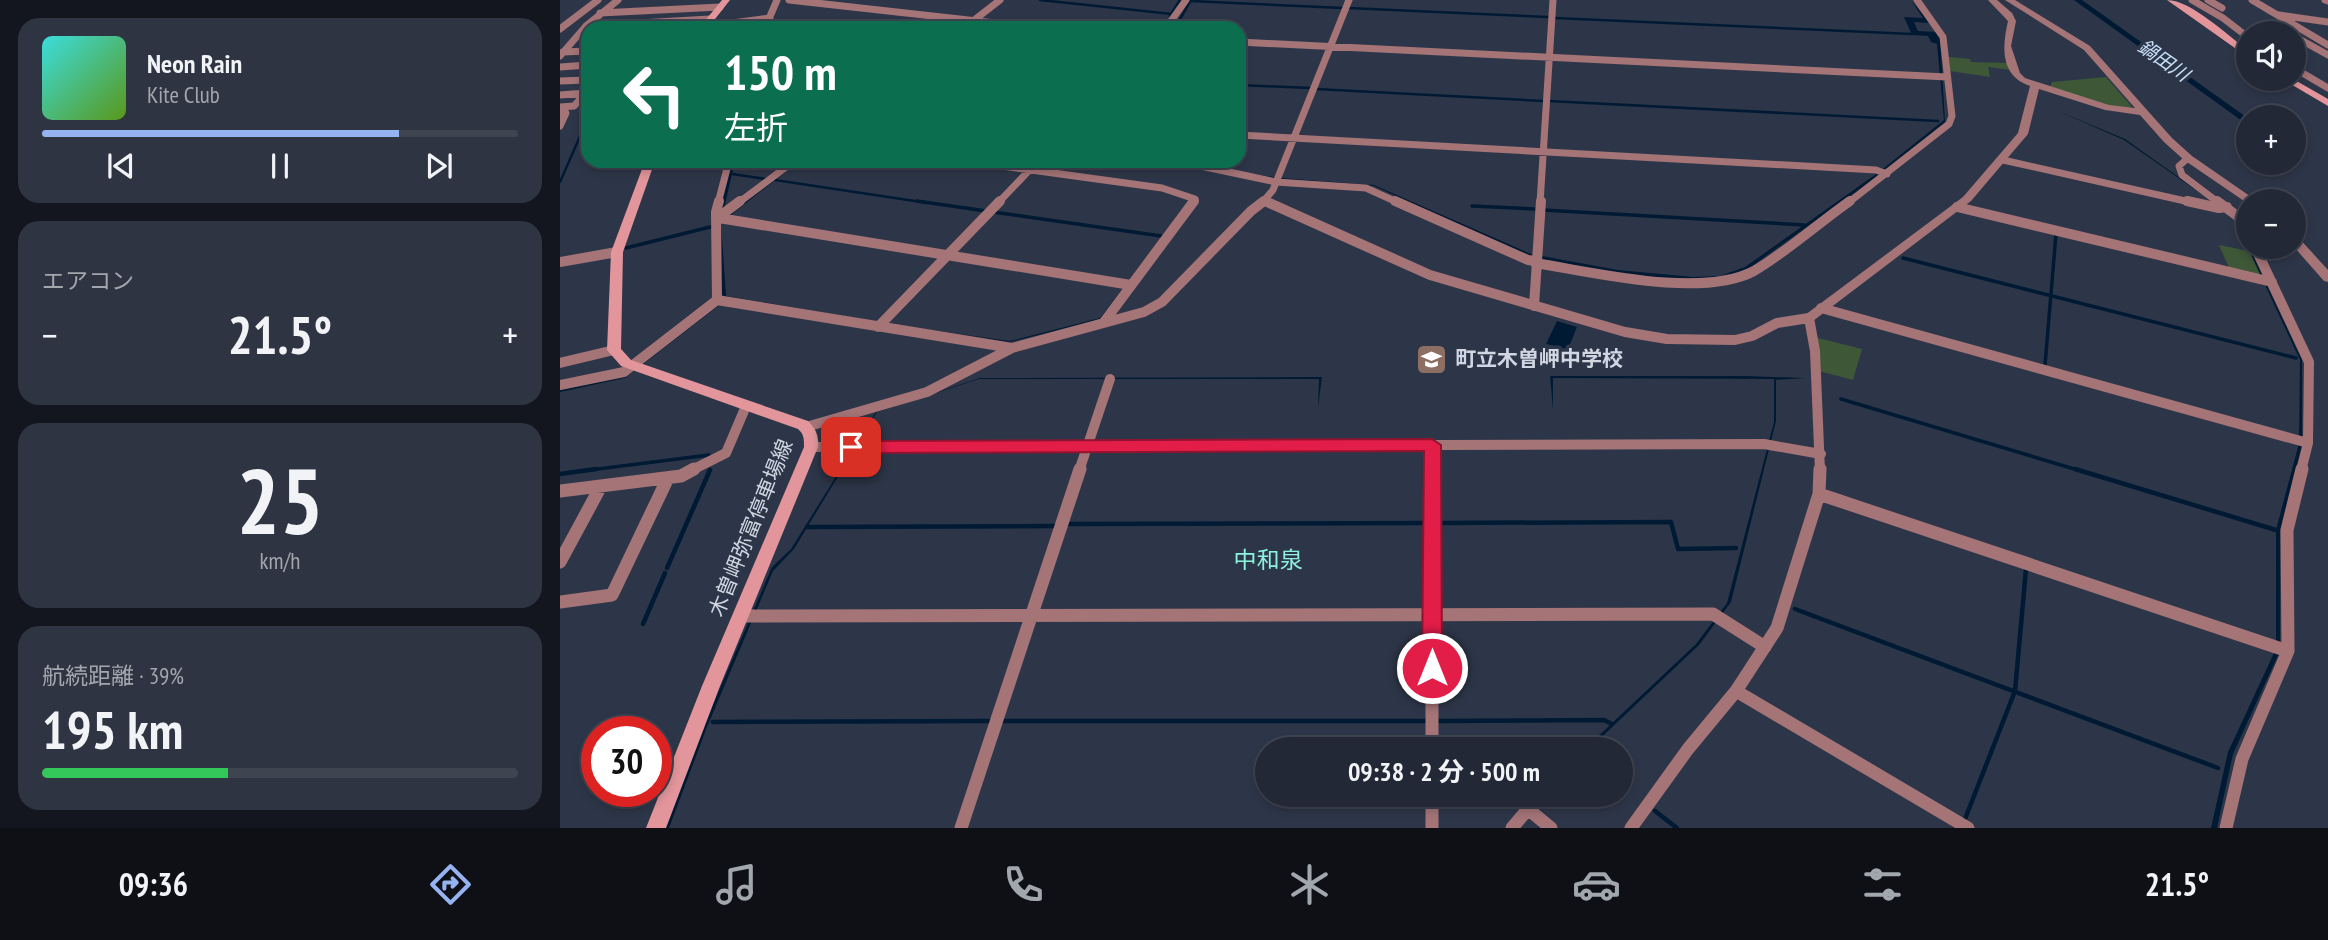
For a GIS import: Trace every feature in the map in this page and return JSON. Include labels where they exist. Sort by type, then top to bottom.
[{"type":"main road","points":[[2171,0],[2193,13],[2236,46]]},
{"type":"main road","points":[[705,21],[723,3]]},
{"type":"main road","points":[[2306,90],[2328,103]]},
{"type":"main road","points":[[614,350],[617,252],[647,168]]},
{"type":"main road","name":"木曽岬弥富停車場線","points":[[614,350],[626,363],[806,427],[810,431],[811,447],[748,616],[656,828]]},
{"type":"street","points":[[560,29],[564,21],[598,0]]},
{"type":"street","points":[[591,21],[618,0],[626,0]]},
{"type":"street","points":[[768,21],[777,0]]},
{"type":"street","points":[[789,0],[976,21],[1000,0]]},
{"type":"street","points":[[1173,21],[1186,0]]},
{"type":"street","points":[[806,427],[927,392],[1012,348],[1144,312],[1162,302],[1251,211],[1267,202],[1277,186],[1277,179],[1349,0]]},
{"type":"street","points":[[1534,306],[1553,0]]},
{"type":"street","points":[[1201,168],[1376,191],[1528,260],[1536,259],[1618,275],[1692,283],[1737,278],[1753,271],[1949,124],[1952,116],[1943,76],[1943,37],[1917,0]]},
{"type":"street","points":[[1992,0],[2012,21],[2007,46],[2016,74],[2022,80],[2116,110],[2143,112]]},
{"type":"street","points":[[2009,0],[2087,48],[2188,158],[2236,191]]},
{"type":"street","points":[[2192,0],[2236,28]]},
{"type":"street","points":[[2208,0],[2222,8]]},
{"type":"street","points":[[2252,0],[2328,45]]},
{"type":"street","points":[[600,13],[723,3]]},
{"type":"street","points":[[2274,15],[2328,22]]},
{"type":"street","points":[[740,21],[769,18]]},
{"type":"street","points":[[562,54],[581,31]]},
{"type":"street","points":[[573,38],[581,38]]},
{"type":"street","points":[[2306,40],[2316,38]]},
{"type":"street","points":[[1246,42],[1943,76]]},
{"type":"street","points":[[2306,45],[2328,55]]},
{"type":"street","points":[[562,54],[581,52]]},
{"type":"street","points":[[560,66],[581,65]]},
{"type":"street","points":[[2306,75],[2328,88]]},
{"type":"street","points":[[560,82],[581,80]]},
{"type":"street","points":[[1267,202],[1430,275],[1534,306],[1625,332],[1683,340],[1742,339],[1777,323],[1808,318],[1957,207],[2003,160],[2023,134],[2035,85]]},
{"type":"street","points":[[560,95],[581,93]]},
{"type":"street","points":[[560,107],[574,106],[581,98]]},
{"type":"street","points":[[560,114],[566,113],[560,126]]},
{"type":"street","points":[[1246,135],[1882,173]]},
{"type":"street","points":[[2188,158],[2179,166],[2182,175],[2236,215]]},
{"type":"street","points":[[2003,160],[2223,208]]},
{"type":"street","points":[[721,301],[720,218],[728,168]]},
{"type":"street","points":[[720,218],[785,168]]},
{"type":"street","points":[[1015,168],[1163,188],[1195,199],[1128,284],[1104,322]]},
{"type":"street","points":[[880,325],[1029,170]]},
{"type":"street","points":[[1957,207],[2267,281]]},
{"type":"street","points":[[720,218],[1128,284]]},
{"type":"street","points":[[560,262],[617,252]]},
{"type":"street","points":[[2306,253],[2328,278]]},
{"type":"street","points":[[2227,828],[2242,759],[2281,648],[2287,530],[2303,441],[2309,362],[2267,281],[2259,259]]},
{"type":"street","points":[[560,385],[636,367],[721,301],[1012,348]]},
{"type":"street","points":[[1821,308],[2303,441]]},
{"type":"street","points":[[1631,828],[1688,748],[1736,691],[1765,647],[1786,604],[1819,494],[1821,454],[1815,397],[1815,351],[1808,318]]},
{"type":"street","points":[[560,363],[614,350]]},
{"type":"street","points":[[961,828],[1110,379]]},
{"type":"street","points":[[560,491],[681,477],[726,453],[746,405]]},
{"type":"street","points":[[811,447],[1768,444],[1821,454]]},
{"type":"street","points":[[1432,445],[1432,737]]},
{"type":"street","points":[[560,602],[611,595],[667,480]]},
{"type":"street","points":[[560,562],[601,486]]},
{"type":"street","points":[[1819,494],[2281,648]]},
{"type":"street","points":[[748,616],[1432,614],[1718,617],[1765,647]]},
{"type":"street","points":[[1736,691],[1968,828]]},
{"type":"street","points":[[1432,807],[1432,828]]},
{"type":"street","points":[[1512,828],[1528,809],[1541,819]]},
{"type":"green space","points":[[1949,57],[1970,59],[1971,62],[2009,63],[2011,70],[1988,67],[1990,77],[1950,71]]},
{"type":"green space","points":[[2106,77],[2132,107],[2117,109],[2050,87],[2052,82]]},
{"type":"green space","points":[[2219,245],[2236,248],[2236,259],[2253,259],[2262,277],[2230,270]]},
{"type":"green space","points":[[1818,338],[1862,349],[1853,380],[1819,371]]},
{"type":"water","points":[[1911,0],[1930,23],[1914,22],[1918,31],[1937,32],[1940,37],[1945,122],[1882,173],[1748,269],[1721,276],[1745,267],[1879,172],[1944,120],[1937,44],[1931,42],[1928,36],[1912,35],[1904,17],[1923,18]]},
{"type":"water","name":"鍋田川","points":[[2074,0],[2082,0],[2236,110],[2236,117]]},
{"type":"water","points":[[2056,110],[2125,139],[2235,217],[2236,222],[2233,216],[2124,140]]},
{"type":"water","points":[[730,168],[733,168],[722,217],[725,218],[790,168],[721,223],[726,296],[1010,341],[1100,318],[1190,200],[1102,319],[1010,342],[917,331],[726,300],[625,378],[560,392],[560,388],[625,374],[721,300],[717,224]]},
{"type":"water","points":[[1210,168],[1281,178],[1374,185],[1531,254],[1618,270],[1693,277],[1716,276],[1671,278],[1640,276],[1553,261],[1530,256],[1374,186],[1281,179]]},
{"type":"water","points":[[2253,259],[2302,360],[2302,445],[2280,531],[2278,655],[2233,754],[2217,828],[2211,828],[2228,752],[2274,653],[2276,643],[2276,530],[2299,443],[2300,360]]},
{"type":"water","points":[[1557,321],[1577,327],[1568,349],[1546,344]]},
{"type":"water","points":[[1550,376],[1805,378],[1776,380],[1776,421],[1731,602],[1699,645],[1602,737],[1597,737],[1696,644],[1727,603],[1774,422],[1774,379],[1553,378],[1553,410]]},
{"type":"water","points":[[1322,377],[1318,408],[1319,379],[979,379],[877,412],[794,549],[773,571],[707,727],[669,828],[666,828],[703,728],[772,567],[791,549],[876,412],[980,378]]},
{"type":"waterway","points":[[1040,0],[1171,14]]},
{"type":"waterway","points":[[1171,14],[1180,0]]},
{"type":"waterway","points":[[1179,21],[1191,0]]},
{"type":"waterway","points":[[1191,1],[1343,8]]},
{"type":"waterway","points":[[1348,8],[1548,17]]},
{"type":"waterway","points":[[1555,18],[1912,34]]},
{"type":"waterway","points":[[1246,85],[1310,88]]},
{"type":"waterway","points":[[1316,89],[1543,101]]},
{"type":"waterway","points":[[1549,101],[1938,121]]},
{"type":"waterway","points":[[560,182],[581,134]]},
{"type":"waterway","points":[[732,174],[766,179]]},
{"type":"waterway","points":[[775,180],[928,203]]},
{"type":"waterway","points":[[917,201],[986,211]]},
{"type":"waterway","points":[[1472,206],[1534,209]]},
{"type":"waterway","points":[[1543,210],[1804,225]]},
{"type":"waterway","points":[[993,212],[1161,236]]},
{"type":"waterway","points":[[626,248],[710,227]]},
{"type":"waterway","points":[[2051,296],[2056,234]]},
{"type":"waterway","points":[[1903,258],[2051,296]]},
{"type":"waterway","points":[[2045,365],[2051,296]]},
{"type":"waterway","points":[[2051,296],[2296,358]]},
{"type":"waterway","points":[[1841,399],[2081,471]]},
{"type":"waterway","points":[[582,471],[709,455]]},
{"type":"waterway","points":[[560,474],[596,469]]},
{"type":"waterway","points":[[2075,469],[2276,530]]},
{"type":"waterway","points":[[667,568],[710,470]]},
{"type":"waterway","points":[[1436,523],[1671,522],[1678,549],[1736,548]]},
{"type":"waterway","points":[[1066,524],[1428,523]]},
{"type":"waterway","points":[[807,527],[1057,526]]},
{"type":"waterway","points":[[2015,692],[2026,569]]},
{"type":"waterway","points":[[643,624],[665,573]]},
{"type":"waterway","points":[[1795,609],[2015,692]]},
{"type":"waterway","points":[[1965,819],[2015,692]]},
{"type":"waterway","points":[[2015,692],[2218,768]]},
{"type":"waterway","points":[[1436,721],[1604,720],[1612,724]]},
{"type":"waterway","points":[[713,722],[990,721]]},
{"type":"waterway","points":[[1002,721],[1427,721]]},
{"type":"waterway","points":[[1655,811],[1677,828]]},
{"type":"place","name":"町立木曽岬中学校","points":[[1432,359]]},
{"type":"district","name":"中和泉","points":[[1268,560]]},
{"type":"route","points":[[851,447],[1432,445],[1432,668]]}]
